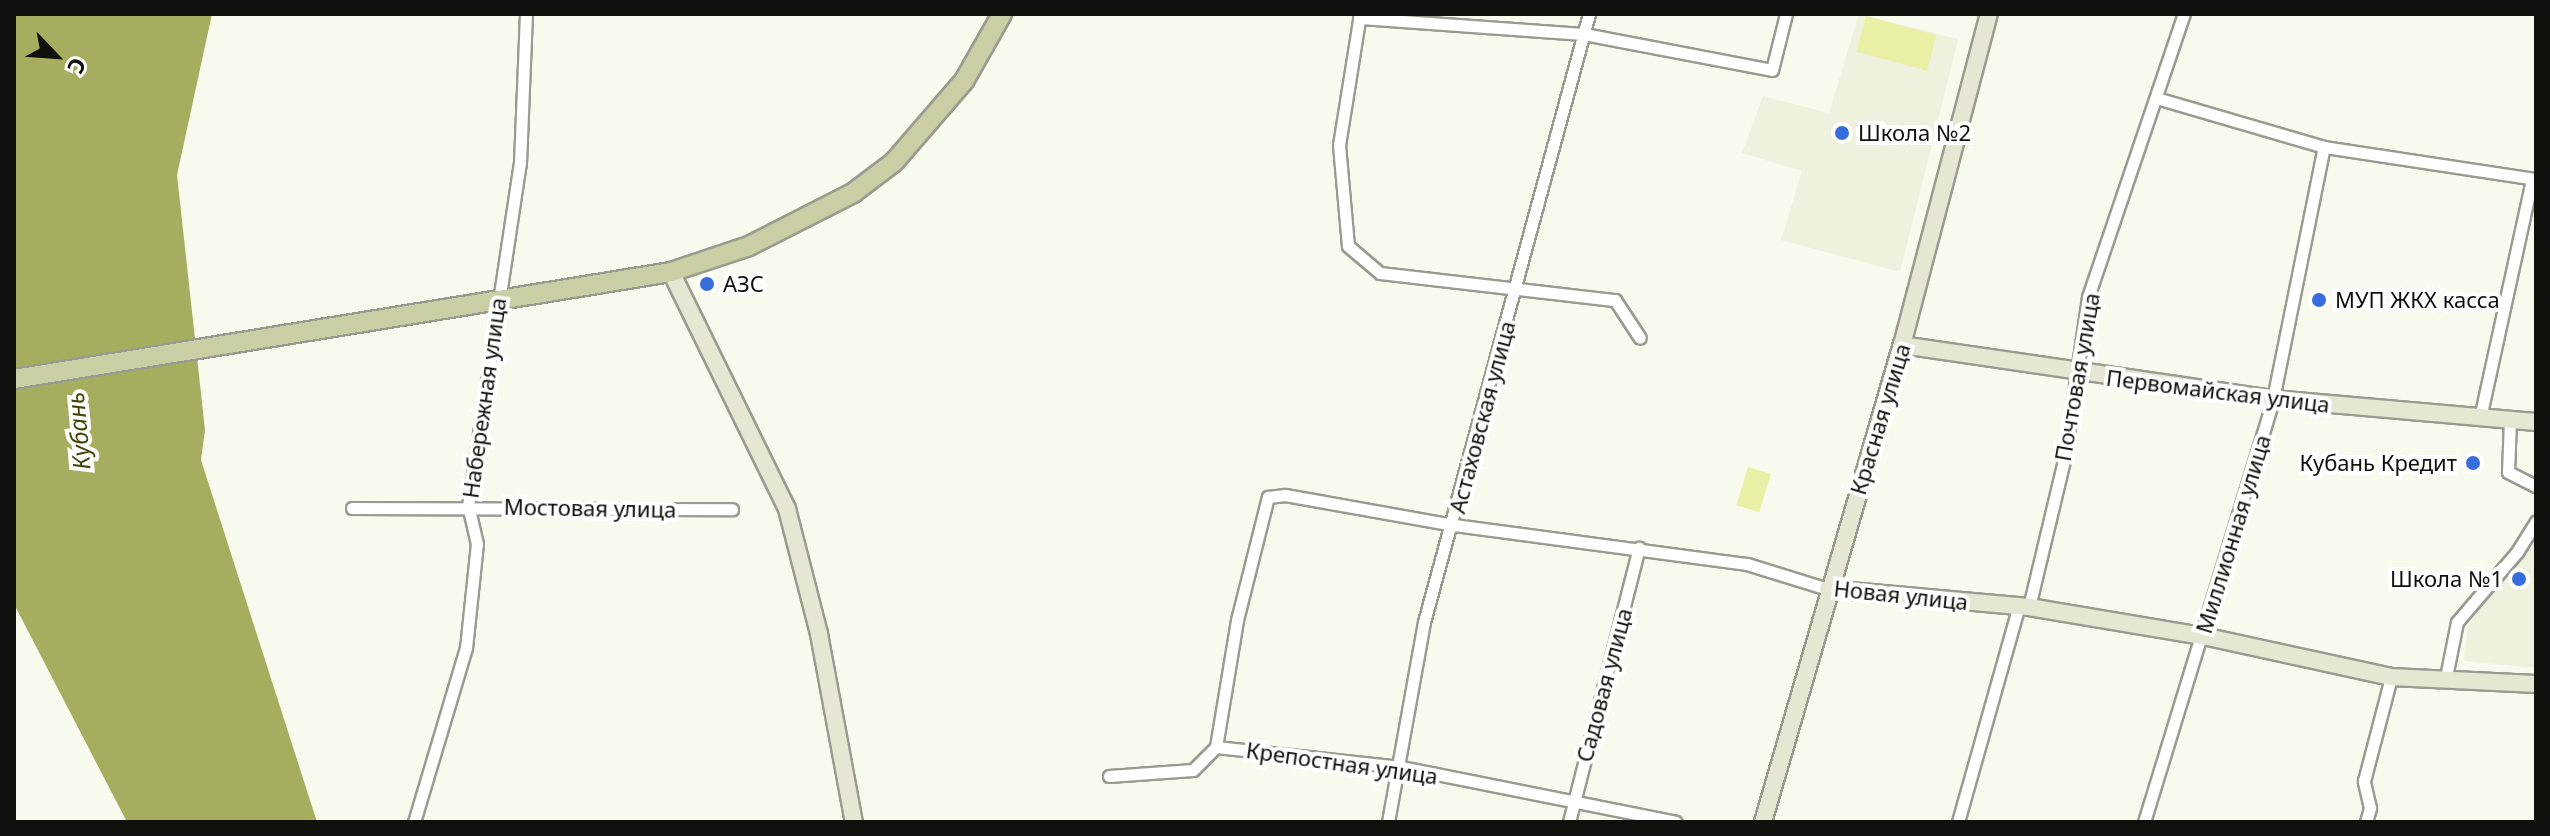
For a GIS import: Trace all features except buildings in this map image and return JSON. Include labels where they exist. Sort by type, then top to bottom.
[{"type":"main road","points":[[14,379],[286,332],[497,303],[671,272],[749,246],[853,193],[894,162],[964,81],[1002,14]]},
{"type":"street","name":"Набережная улица","points":[[414,822],[466,648],[477,544],[468,506],[520,163],[526,14]]},
{"type":"street","name":"Астаховская улица","points":[[1388,822],[1401,767],[1424,622],[1454,525],[1589,14]]},
{"type":"street","points":[[1640,338],[1615,300],[1514,292],[1380,273],[1348,246],[1339,145],[1359,16],[1584,34],[1772,70],[1786,14]]},
{"type":"street","name":"Красная улица","points":[[1763,822],[1828,589],[1902,345],[1989,14]]},
{"type":"street","name":"Почтовая улица","points":[[1958,822],[2024,608],[2064,460],[2088,297],[2160,99],[2184,14]]},
{"type":"street","points":[[2160,99],[2324,147],[2534,179],[2480,418]]},
{"type":"street","name":"Миллионная улица","points":[[2144,822],[2273,399],[2324,147]]},
{"type":"street","points":[[671,272],[787,509],[819,634],[854,822]]},
{"type":"street","name":"Первомайская улица","points":[[1902,345],[2075,374],[2273,399],[2536,422]]},
{"type":"street","points":[[2510,420],[2508,472],[2536,486]]},
{"type":"street","name":"Новая улица","points":[[1216,747],[1237,620],[1268,497],[1285,495],[1454,525],[1747,564],[1828,589],[2024,608],[2203,636],[2391,677],[2446,677],[2536,684]]},
{"type":"street","name":"Мостовая улица","points":[[352,508],[732,509]]},
{"type":"street","points":[[2446,677],[2457,622],[2517,552],[2536,521]]},
{"type":"street","name":"Садовая улица","points":[[1569,822],[1639,548]]},
{"type":"street","points":[[2366,822],[2370,808],[2364,781],[2391,677]]},
{"type":"street","name":"Крепостная улица","points":[[1109,776],[1193,770],[1216,747],[1401,767],[1573,805],[1676,822]]},
{"type":"shaded area","name":"Школа №2","points":[[1859,14],[1958,39],[1900,272],[1781,240],[1802,171],[1742,153],[1763,96],[1829,113]]},
{"type":"shaded area","points":[[1866,16],[1937,35],[1927,71],[1856,52]]},
{"type":"shaded area","points":[[1748,467],[1771,474],[1759,512],[1736,505]]},
{"type":"shaded area","name":"Школа №1","points":[[2536,534],[2536,668],[2464,661],[2468,625]]},
{"type":"water","name":"Кубань","points":[[14,14],[212,14],[177,175],[205,430],[201,460],[317,822],[127,822],[14,604]]},
{"type":"place","name":"Школа №2","points":[[1842,133]]},
{"type":"place","name":"АЗС","points":[[707,284]]},
{"type":"place","name":"МУП ЖКХ касса","points":[[2319,300]]},
{"type":"place","name":"Кубань Кредит","points":[[2473,463]]},
{"type":"place","name":"Школа №1","points":[[2519,579]]}]
